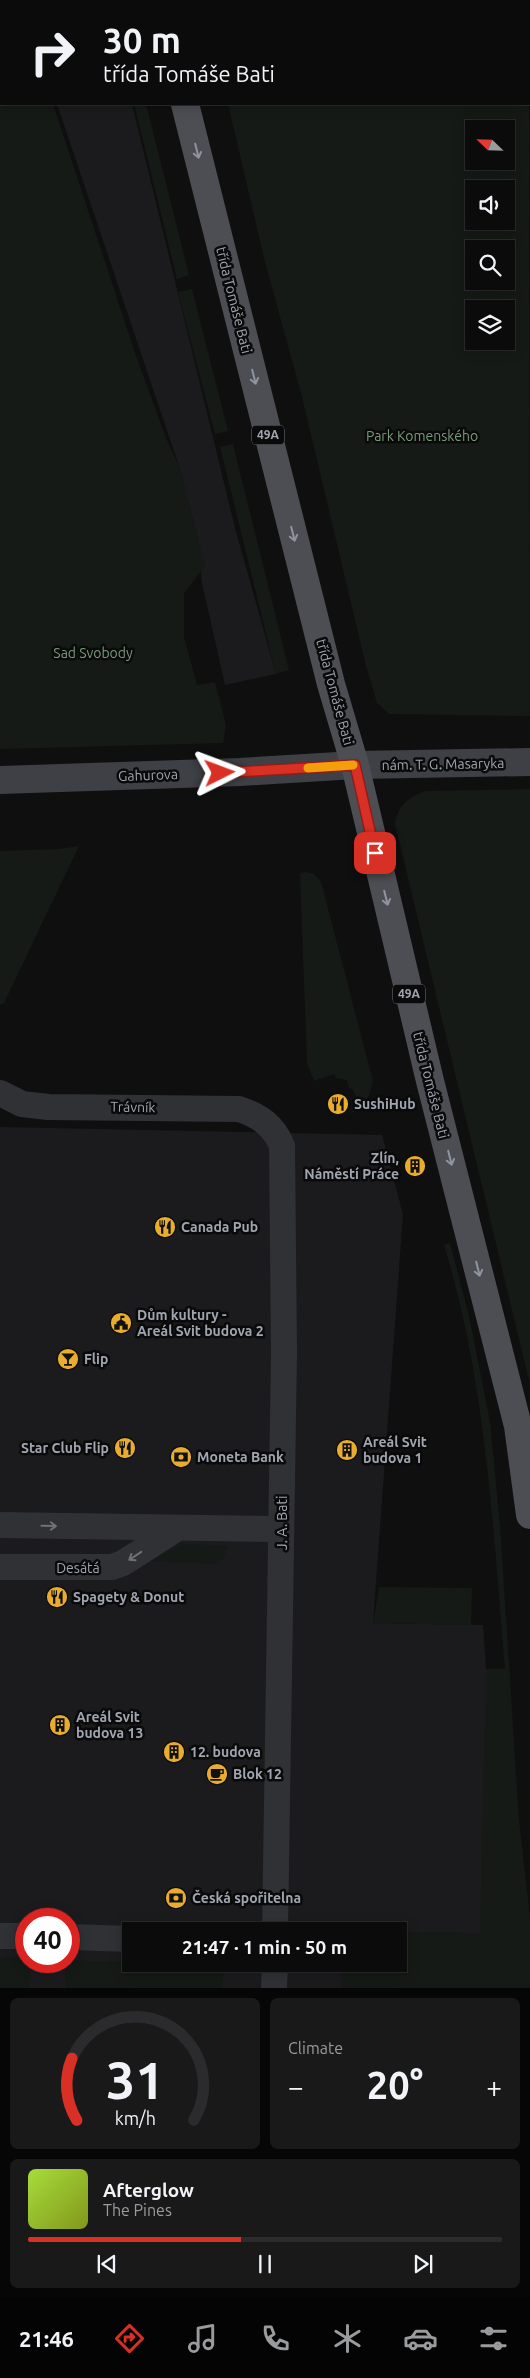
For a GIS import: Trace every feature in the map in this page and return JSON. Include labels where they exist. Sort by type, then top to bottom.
[{"type":"main road","name":"třída Tomáše Bati","points":[[185,105],[331,684],[355,765],[428,1071],[518,1426],[530,1516]]},
{"type":"street","name":"nám. T. G. Masaryka","points":[[355,765],[530,762]]},
{"type":"street","name":"Gahurova","points":[[0,780],[240,772],[355,765]]},
{"type":"street","name":"Trávník","points":[[0,1093],[22,1104],[48,1107],[228,1108],[249,1112],[265,1122]]},
{"type":"street","name":"J. A. Bati","points":[[265,1122],[278,1135],[282,1146],[284,1353],[275,1922]]},
{"type":"street","points":[[0,1525],[280,1529]]},
{"type":"street","name":"Desátá","points":[[0,1567],[112,1568],[123,1564],[176,1529]]},
{"type":"street","points":[[0,1936],[15,1936]]},
{"type":"street","points":[[80,1937],[122,1939]]},
{"type":"street","points":[[274,1972],[274,1988]]},
{"type":"shaded area","points":[[57,105],[132,105],[235,528],[276,674],[225,685],[202,583],[198,539],[179,466]]},
{"type":"shaded area","points":[[0,1127],[382,1135],[403,1214],[373,1623],[483,1625],[507,1964],[462,1988],[0,1988]]},
{"type":"green space","name":"Sad Svobody","points":[[0,105],[53,105],[136,356],[166,438],[179,466],[205,566],[184,593],[184,637],[197,685],[215,682],[226,725],[223,743],[0,749]]},
{"type":"green space","points":[[134,105],[146,105],[189,275],[177,279]]},
{"type":"green space","name":"Park Komenského","points":[[228,105],[529,105],[530,716],[389,714],[377,703],[366,666],[302,397],[265,262]]},
{"type":"green space","points":[[192,289],[228,431],[215,434],[178,292]]},
{"type":"green space","points":[[233,444],[289,670],[276,674],[220,447]]},
{"type":"green space","points":[[530,789],[530,1385],[395,824],[401,807],[409,799],[426,791]]},
{"type":"green space","points":[[79,846],[4,1003],[0,1005],[0,851],[60,849]]},
{"type":"green space","points":[[300,873],[314,874],[321,882],[373,1081],[367,1100],[353,1113],[351,1108],[355,1105],[356,1097],[353,1090],[349,1088],[347,1080],[336,1078],[334,1074],[314,1081],[307,1063]]},
{"type":"green space","points":[[450,1243],[469,1316],[490,1422],[500,1525],[519,1820],[530,1917],[530,1988],[342,1988],[341,1972],[407,1972],[407,1932],[480,1933],[486,1669],[505,1669],[492,1509],[479,1402],[470,1349],[444,1245]]},
{"type":"green space","points":[[187,1544],[228,1546],[224,1558],[215,1564],[151,1561],[174,1548]]},
{"type":"green space","points":[[379,1587],[472,1588],[471,1625],[373,1623]]},
{"type":"green space","points":[[0,1957],[15,1957],[15,1973],[30,1973],[30,1988],[0,1988]]},
{"type":"green space","points":[[80,1960],[122,1962],[122,1972],[223,1972],[222,1988],[65,1988],[65,1973],[80,1973]]},
{"type":"slow traffic","points":[[308,768],[353,765]]},
{"type":"place","name":"SushiHub","points":[[338,1104]]},
{"type":"place","name":"Zlín, Náměstí Práce","points":[[415,1166]]},
{"type":"place","name":"Canada Pub","points":[[165,1227]]},
{"type":"place","name":"Dům kultury - Areál Svit budova 2","points":[[121,1323]]},
{"type":"place","name":"Flip","points":[[68,1359]]},
{"type":"place","name":"Star Club Flip","points":[[125,1448]]},
{"type":"place","name":"Areál Svit budova 1","points":[[347,1450]]},
{"type":"place","name":"Moneta Bank","points":[[181,1457]]},
{"type":"place","name":"Spagety & Donut","points":[[57,1597]]},
{"type":"place","name":"Areál Svit budova 13","points":[[60,1725]]},
{"type":"place","name":"12. budova","points":[[174,1752]]},
{"type":"place","name":"Blok 12","points":[[217,1774]]},
{"type":"place","name":"Česká spořitelna","points":[[176,1898]]},
{"type":"route","points":[[220,773],[355,765],[375,853]]}]
